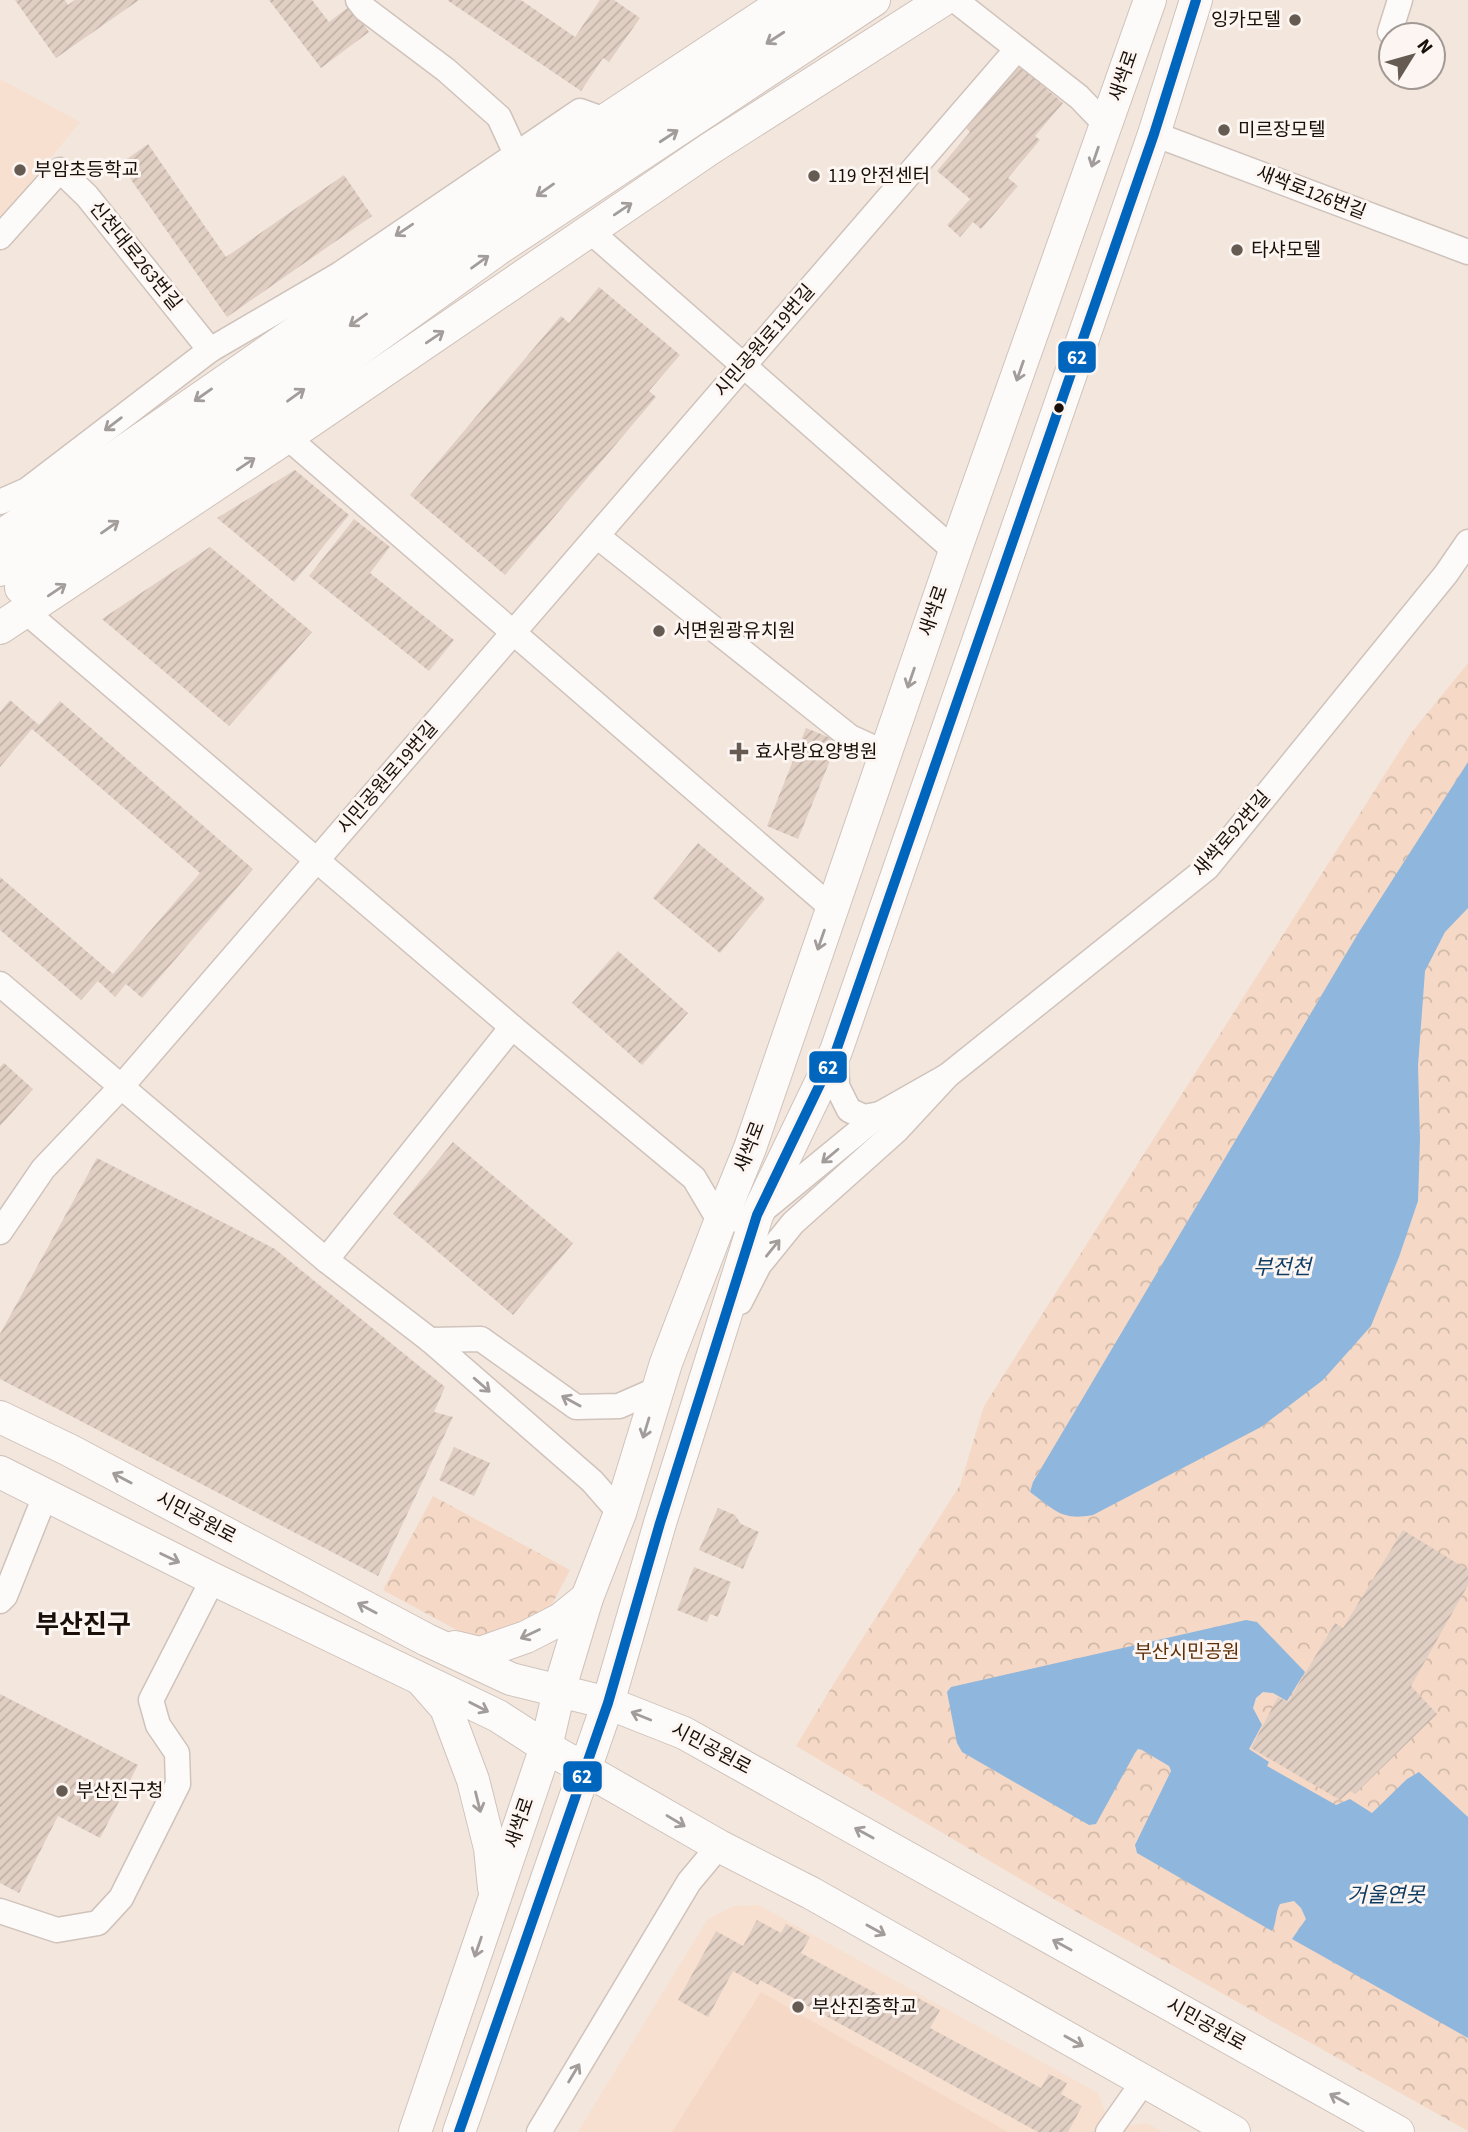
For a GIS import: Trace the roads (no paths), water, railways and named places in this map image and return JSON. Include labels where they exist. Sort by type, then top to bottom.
[{"type":"main road","points":[[0,537],[606,120],[787,0]]},
{"type":"main road","points":[[8,614],[43,557],[176,446],[564,177],[832,0]]},
{"type":"main road","points":[[0,570],[43,557],[206,460],[498,249],[874,0]]},
{"type":"main road","points":[[8,614],[287,437],[711,148],[943,0]]},
{"type":"main road","name":"새싹로","points":[[415,2132],[546,1747],[559,1690],[587,1598],[620,1513],[658,1389],[750,1148],[955,551],[1150,0]]},
{"type":"main road","name":"새싹로","points":[[459,2132],[608,1703],[757,1215],[836,1051],[1154,134],[1196,0]]},
{"type":"main road","name":"시민공원로","points":[[0,1418],[69,1450],[427,1640],[511,1679],[608,1703],[684,1732],[1398,2132]]},
{"type":"main road","points":[[0,1472],[213,1579],[498,1716],[585,1770],[719,1846],[811,1893],[1137,2091],[1234,2132]]},
{"type":"main road","points":[[427,1640],[480,1653],[526,1637],[550,1625],[587,1598]]},
{"type":"main road","points":[[418,1676],[446,1708],[473,1780],[490,1848],[495,1899]]},
{"type":"street","points":[[358,0],[365,9],[446,70],[499,117],[516,154]]},
{"type":"street","points":[[955,0],[1079,97],[1106,125]]},
{"type":"street","points":[[1393,21],[1400,0]]},
{"type":"street","name":"시민공원로19번길","points":[[0,1232],[43,1169],[121,1087],[1017,49]]},
{"type":"street","points":[[0,502],[27,490],[210,350],[340,274],[580,111],[606,120]]},
{"type":"street","name":"새싹로126번길","points":[[1154,134],[1468,252]]},
{"type":"street","name":"신천대로263번길","points":[[0,237],[60,170],[87,196],[210,350]]},
{"type":"street","points":[[590,231],[955,551]]},
{"type":"street","points":[[287,437],[832,908]]},
{"type":"street","points":[[597,536],[850,737],[885,753]]},
{"type":"street","name":"새싹로92번길","points":[[707,1373],[759,1265],[793,1223],[896,1131],[947,1076],[1207,868],[1446,574],[1468,542]]},
{"type":"street","points":[[8,614],[317,860],[694,1178],[720,1222]]},
{"type":"street","points":[[0,984],[326,1260],[430,1340],[592,1481],[620,1513]]},
{"type":"street","points":[[326,1260],[512,1027]]},
{"type":"street","points":[[836,1051],[837,1086],[849,1110],[864,1117],[880,1114]]},
{"type":"street","name":"새싹로92번길","points":[[720,1222],[757,1215],[880,1114],[947,1076]]},
{"type":"street","points":[[430,1340],[481,1339],[576,1407],[619,1406],[658,1389]]},
{"type":"street","points":[[0,1601],[5,1596],[45,1496]]},
{"type":"street","points":[[0,1911],[57,1930],[98,1923],[121,1898],[178,1784],[177,1754],[158,1724],[151,1700],[213,1579]]},
{"type":"street","points":[[540,2132],[689,1882],[719,1846]]},
{"type":"street","points":[[1108,2132],[1137,2091]]},
{"type":"street","points":[[1120,2132],[1137,2091]]},
{"type":"water","name":"부전천","points":[[1468,762],[1468,908],[1445,932],[1425,971],[1418,1066],[1418,1201],[1371,1326],[1323,1380],[1261,1427],[1093,1515],[1066,1515],[1052,1509],[1030,1492],[1033,1482],[1359,932]]},
{"type":"water","name":"거울연못","points":[[1246,1620],[1257,1622],[1305,1672],[1287,1701],[1273,1693],[1263,1692],[1256,1698],[1253,1708],[1262,1725],[1249,1749],[1269,1762],[1267,1766],[1336,1805],[1350,1799],[1372,1813],[1407,1779],[1419,1772],[1468,1817],[1468,2038],[1292,1939],[1306,1919],[1294,1901],[1280,1904],[1272,1931],[1137,1853],[1135,1845],[1171,1771],[1169,1766],[1142,1750],[1138,1749],[1135,1753],[1096,1824],[1089,1825],[962,1752],[957,1743],[947,1692],[951,1687]]},
{"type":"place","name":"잉카모텔","points":[[1295,20]]},
{"type":"place","name":"미르장모텔","points":[[1224,130]]},
{"type":"place","name":"부암초등학교","points":[[20,170]]},
{"type":"place","name":"119 안전센터","points":[[814,176]]},
{"type":"place","name":"타샤모텔","points":[[1237,250]]},
{"type":"place","name":"서면원광유치원","points":[[659,631]]},
{"type":"place","name":"효사랑요양병원","points":[[739,752]]},
{"type":"place","name":"부산진구청","points":[[62,1791]]},
{"type":"place","name":"부산진중학교","points":[[798,2007]]},
{"type":"district","name":"부산진구","points":[[83,1624]]},
{"type":"park label","name":"부산시민공원","points":[[1187,1652]]}]
